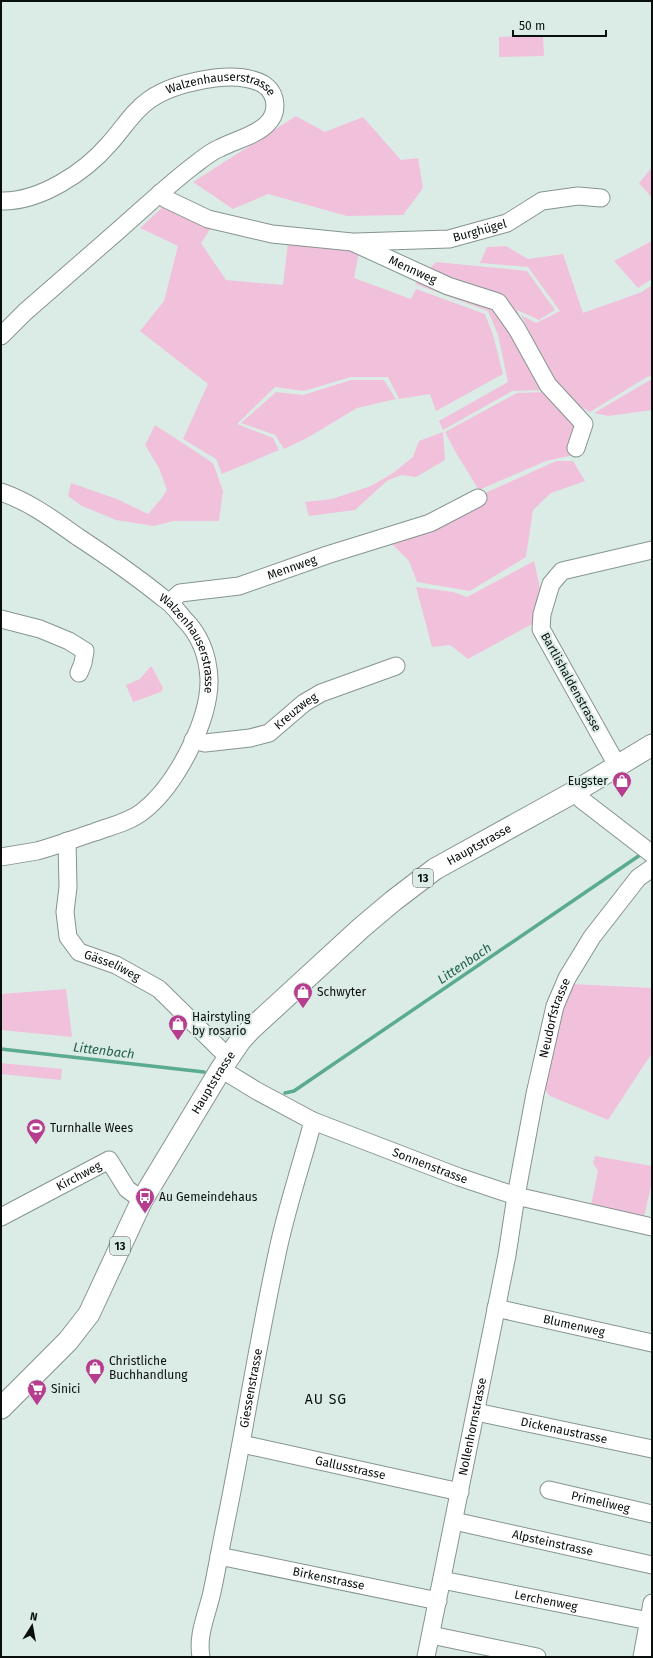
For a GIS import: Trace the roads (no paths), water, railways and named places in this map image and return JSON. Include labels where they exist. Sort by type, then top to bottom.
[{"type":"main road","name":"Hauptstrasse","points":[[1,1408],[68,1341],[86,1319],[96,1302],[131,1221],[142,1200],[240,1041],[262,1017],[393,901],[435,869],[576,791],[652,746]]},
{"type":"street","name":"Walzenhauserstrasse","points":[[1,201],[11,201],[29,196],[66,182],[90,164],[110,144],[128,119],[149,100],[175,87],[208,79],[230,76],[256,81],[269,89],[274,95],[276,102],[275,110],[267,124],[254,132],[218,148],[180,176],[25,312],[1,336]]},
{"type":"street","name":"Mennweg","points":[[160,193],[166,199],[208,219],[272,234],[352,242],[448,286],[498,302],[517,329],[548,385],[584,424],[576,448]]},
{"type":"street","name":"Burghügel","points":[[352,242],[450,239],[506,223],[542,201],[578,196],[601,198]]},
{"type":"street","name":"Walzenhauserstrasse","points":[[1,492],[43,512],[119,564],[170,602],[190,625],[199,639],[207,661],[209,680],[207,701],[193,740],[176,773],[157,799],[140,813],[121,823],[38,850],[1,857]]},
{"type":"street","name":"Mennweg","points":[[170,602],[180,593],[238,586],[327,555],[430,523],[478,498]]},
{"type":"street","name":"Bartlishaldenstrasse","points":[[618,767],[541,629],[542,614],[551,584],[562,571],[652,550]]},
{"type":"street","points":[[1,619],[40,629],[85,651],[83,663],[79,673]]},
{"type":"street","name":"Kreuzweg","points":[[193,740],[204,743],[250,738],[269,733],[304,703],[322,693],[396,666]]},
{"type":"street","points":[[576,791],[582,800],[652,854]]},
{"type":"street","name":"Gässeliweg","points":[[67,841],[68,887],[65,912],[68,937],[75,947],[79,952],[116,965],[159,989],[225,1064]]},
{"type":"street","name":"Neudorfstrasse","points":[[516,1196],[547,1039],[555,1006],[567,978],[592,937],[638,878],[652,868]]},
{"type":"street","name":"Sonnenstrasse","points":[[225,1064],[264,1095],[312,1122],[459,1177],[516,1196],[652,1227]]},
{"type":"street","name":"Giessenstrasse","points":[[201,1657],[199,1645],[212,1591],[242,1444],[276,1258],[312,1122]]},
{"type":"street","name":"Kirchweg","points":[[1,1217],[109,1160],[127,1189],[142,1200]]},
{"type":"street","name":"Nollenhornstrasse","points":[[426,1657],[507,1255],[516,1196]]},
{"type":"street","name":"Blumenweg","points":[[496,1308],[652,1343]]},
{"type":"street","name":"Dickenaustrasse","points":[[476,1412],[652,1449]]},
{"type":"street","name":"Gallusstrasse","points":[[242,1444],[460,1492]]},
{"type":"street","name":"Primeliweg","points":[[549,1490],[652,1514]]},
{"type":"street","name":"Alpsteinstrasse","points":[[454,1521],[652,1565]]},
{"type":"street","name":"Birkenstrasse","points":[[219,1556],[438,1601]]},
{"type":"street","name":"Lerchenweg","points":[[442,1580],[649,1621]]},
{"type":"street","points":[[642,1657],[652,1603]]},
{"type":"street","points":[[431,1635],[537,1657]]},
{"type":"waterway","name":"Littenbach","points":[[285,1093],[294,1091],[643,853]]},
{"type":"waterway","name":"Littenbach","points":[[1,1049],[204,1072]]},
{"type":"place","name":"Eugster","points":[[622,798]]},
{"type":"place","name":"Schwyter","points":[[303,1009]]},
{"type":"place","name":"Hairstyling by rosario","points":[[178,1041]]},
{"type":"place","name":"Turnhalle Wees","points":[[36,1145]]},
{"type":"place","name":"Au Gemeindehaus","points":[[145,1214]]},
{"type":"place","name":"Christliche Buchhandlung","points":[[95,1385]]},
{"type":"place","name":"Sinici","points":[[37,1406]]},
{"type":"district","name":"AU SG","points":[[326,1399]]}]
